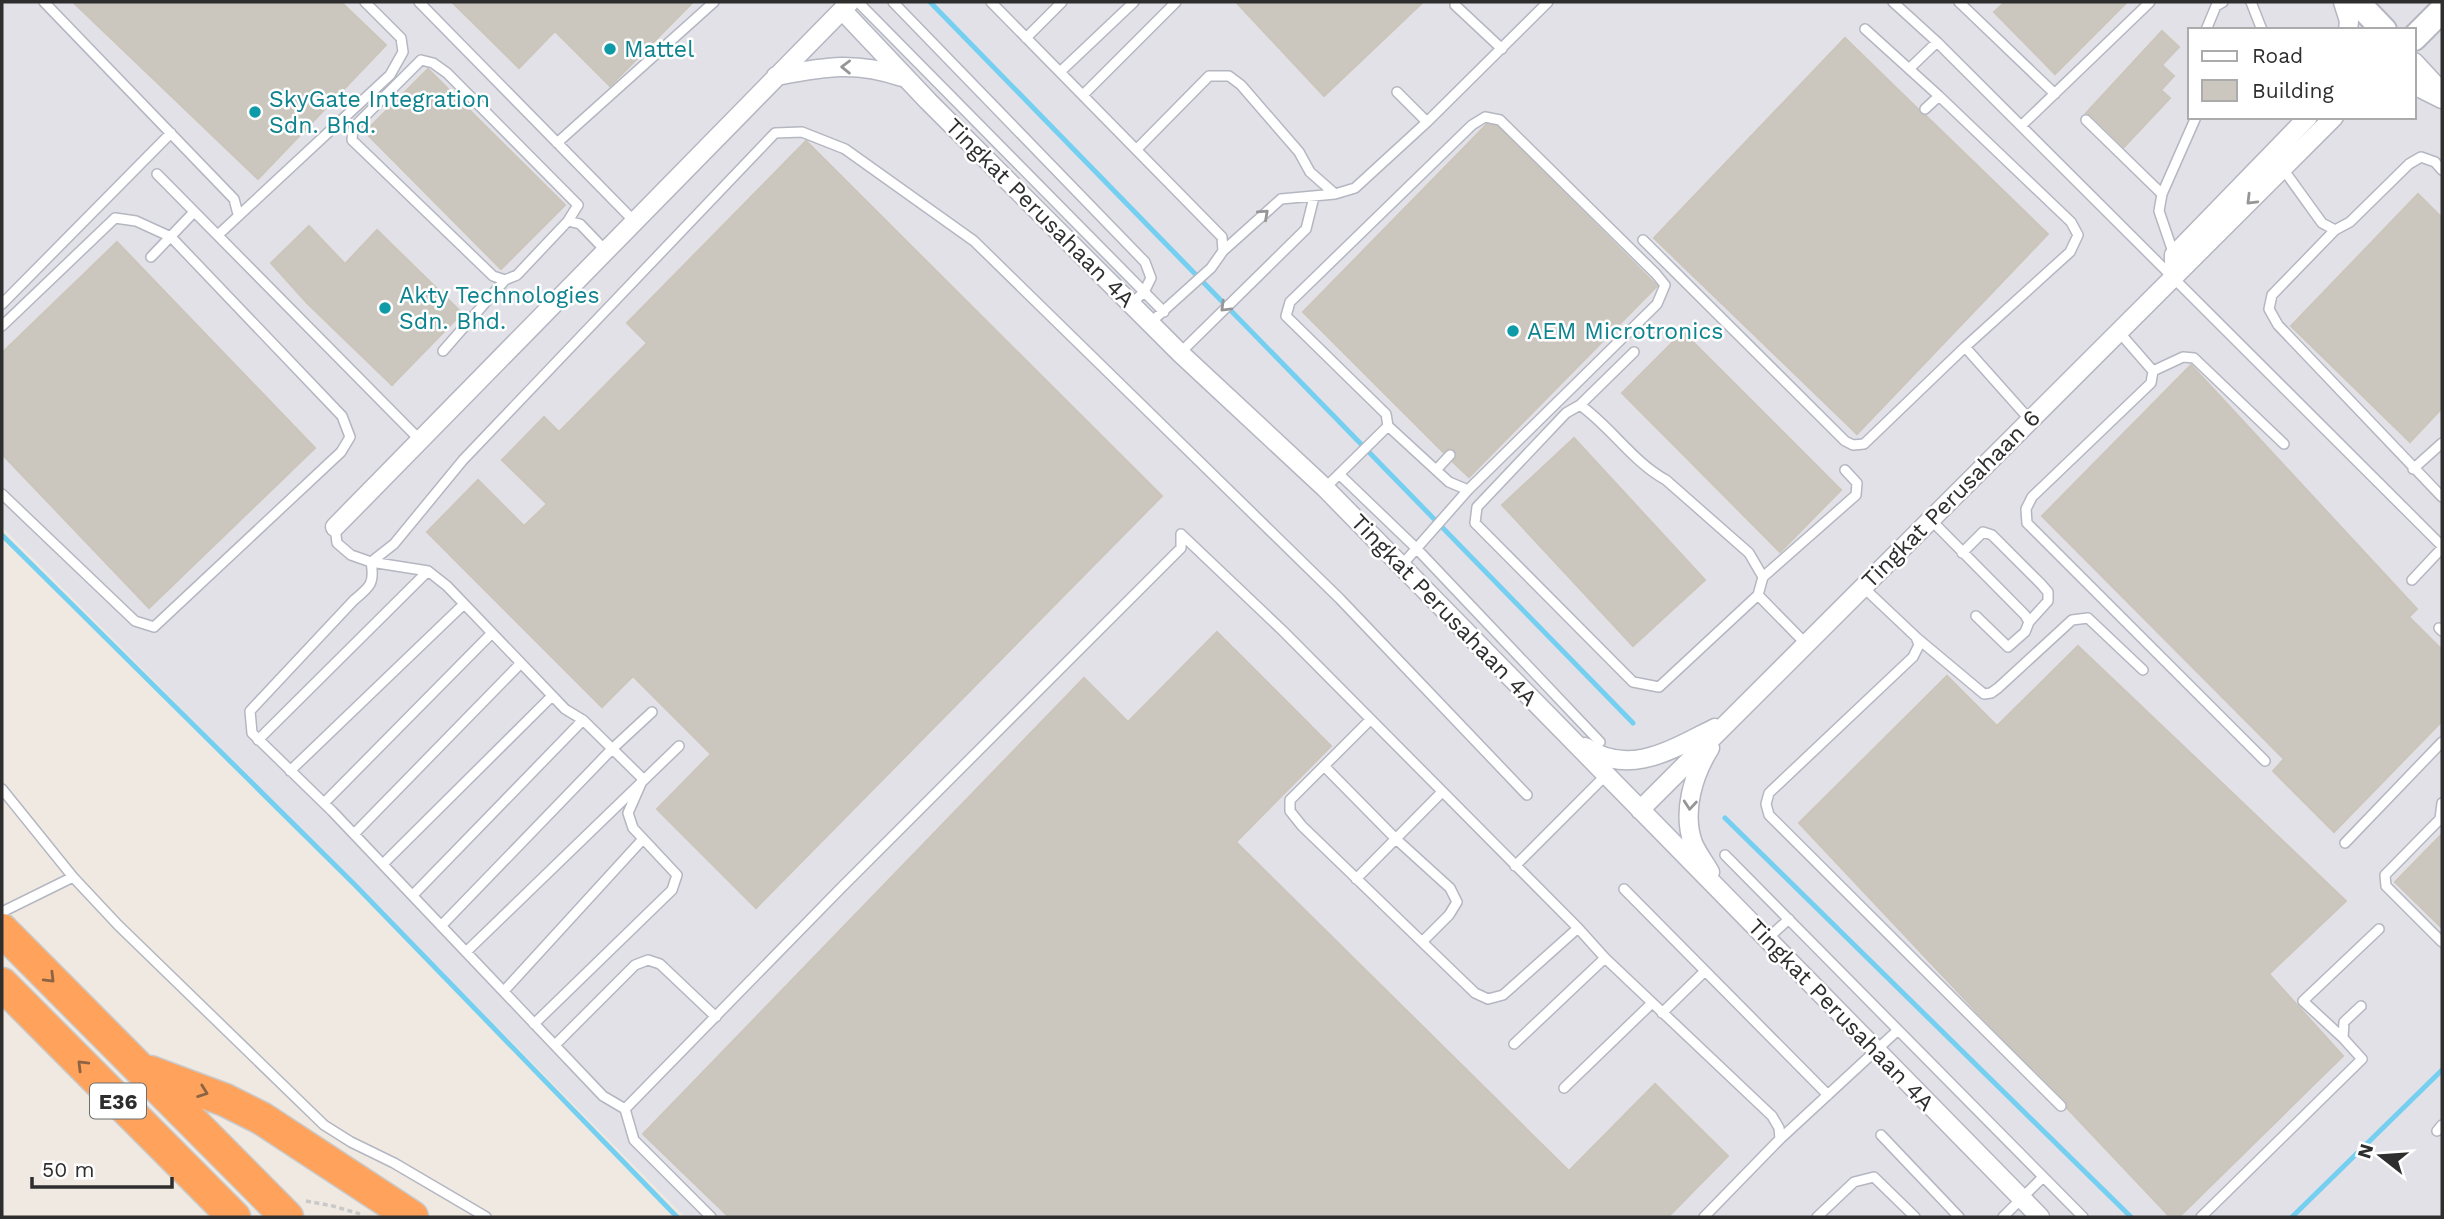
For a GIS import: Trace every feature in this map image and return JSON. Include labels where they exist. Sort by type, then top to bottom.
[{"type":"highway","name":"E36","points":[[2,930],[280,1210]]},
{"type":"highway","name":"E36","points":[[2,984],[234,1217]]},
{"type":"highway","points":[[138,1068],[225,1100],[261,1118],[412,1217]]},
{"type":"street","points":[[2343,2],[2349,21],[2348,28]]},
{"type":"street","points":[[2357,2],[2382,28]]},
{"type":"street","name":"Tingkat Perusahaan 4A","points":[[850,4],[928,101],[1157,317],[1180,353],[1325,488],[2040,1217]]},
{"type":"street","points":[[335,527],[776,76],[850,4]]},
{"type":"street","points":[[2416,36],[2442,10]]},
{"type":"street","points":[[2416,64],[2442,92]]},
{"type":"street","points":[[776,76],[842,66],[875,68],[903,78],[928,101]]},
{"type":"street","points":[[2416,86],[2442,99]]},
{"type":"street","points":[[2174,277],[2174,255],[2306,119]]},
{"type":"street","name":"Tingkat Perusahaan 6","points":[[1640,810],[2332,119]]},
{"type":"street","name":"Tingkat Perusahaan 6","points":[[1561,729],[1595,754],[1627,761],[1662,755],[1728,722]]},
{"type":"street","name":"Tingkat Perusahaan 6","points":[[1728,722],[1703,760],[1692,785],[1689,813],[1693,843],[1731,902]]},
{"type":"lane","points":[[44,2],[234,199],[238,214]]},
{"type":"lane","points":[[218,236],[238,214],[390,75],[403,52],[401,38],[365,2]]},
{"type":"lane","points":[[419,2],[634,221]]},
{"type":"lane","points":[[557,143],[714,2]]},
{"type":"lane","points":[[850,4],[1138,298],[1151,278],[1145,262],[893,2]]},
{"type":"lane","points":[[1026,38],[1062,2]]},
{"type":"lane","points":[[1060,72],[1134,2]]},
{"type":"lane","points":[[1083,95],[1176,2]]},
{"type":"lane","points":[[1157,317],[1211,268],[1223,251],[1281,200],[1335,194],[1355,188],[1427,122],[1548,2]]},
{"type":"lane","points":[[1893,2],[1937,41],[2442,547],[2412,580]]},
{"type":"lane","points":[[1959,2],[2055,94]]},
{"type":"lane","points":[[2021,126],[2150,2]]},
{"type":"lane","points":[[2207,28],[2216,6],[2223,2]]},
{"type":"lane","points":[[2251,2],[2261,28]]},
{"type":"lane","points":[[995,3],[1026,38],[1222,237],[1223,251]]},
{"type":"lane","points":[[1455,5],[1502,49]]},
{"type":"lane","points":[[1643,240],[1845,441],[1853,445],[1864,444],[2070,252],[2078,235],[2071,222],[1865,29]]},
{"type":"lane","points":[[1909,69],[1937,41]]},
{"type":"lane","points":[[443,351],[505,280],[517,275],[568,221],[578,205],[447,73],[433,63],[421,60],[353,128],[352,140],[493,276],[505,280]]},
{"type":"lane","points":[[1137,149],[1209,76],[1229,76],[1270,116],[1299,152],[1310,172],[1335,194]]},
{"type":"lane","points":[[1397,92],[1427,122]]},
{"type":"lane","points":[[1925,109],[1939,96]]},
{"type":"lane","points":[[1401,566],[1468,490],[1657,304],[1665,285],[1500,120],[1485,117],[1472,125],[1290,302],[1286,316],[1386,414],[1388,426],[1449,482],[1468,490]]},
{"type":"lane","points":[[2174,255],[2159,212],[2162,194],[2195,119]]},
{"type":"lane","points":[[2086,120],[2162,194]]},
{"type":"lane","points":[[371,562],[394,544],[463,460],[775,133],[802,132],[845,149],[974,241],[1340,599],[1527,795]]},
{"type":"lane","points":[[2,304],[171,133]]},
{"type":"lane","points":[[2442,170],[2435,162],[2421,157],[2409,164],[2350,222],[2335,230],[2273,295],[2269,309],[2278,325],[2442,497]]},
{"type":"lane","points":[[2283,169],[2322,223],[2335,230]]},
{"type":"lane","points":[[157,174],[420,440]]},
{"type":"lane","points":[[1180,353],[1306,229],[1314,197]]},
{"type":"lane","points":[[151,257],[194,212]]},
{"type":"lane","points":[[2,326],[115,218],[136,221],[171,237],[342,416],[350,438],[341,452],[154,627],[135,621],[2,494]]},
{"type":"lane","points":[[568,221],[580,224],[605,250]]},
{"type":"lane","points":[[2119,332],[2153,371]]},
{"type":"lane","points":[[1965,347],[2030,420]]},
{"type":"lane","points":[[1634,352],[1580,405],[1566,413],[1477,507],[1475,523],[1633,682],[1659,687],[1758,596],[1763,577],[1856,495],[1857,483],[1845,470]]},
{"type":"lane","points":[[2153,371],[2183,357],[2194,358],[2284,444]]},
{"type":"lane","points":[[2153,371],[2151,383],[2032,497],[2026,509],[2028,523],[2265,761]]},
{"type":"lane","points":[[1580,405],[1594,414],[1651,472],[1666,480],[1749,553],[1763,577]]},
{"type":"lane","points":[[1325,488],[1388,426]]},
{"type":"lane","points":[[2413,469],[2442,443]]},
{"type":"lane","points":[[1436,470],[1450,455]]},
{"type":"lane","points":[[1339,474],[1416,548],[1600,742]]},
{"type":"lane","points":[[1931,520],[2029,622]]},
{"type":"lane","points":[[335,527],[337,542],[351,555],[371,562],[428,571],[447,586],[565,709],[583,720],[643,779]]},
{"type":"lane","points":[[1962,553],[1983,532],[1992,535],[2048,592],[2048,601],[2029,622],[2025,632],[2008,647],[1976,616]]},
{"type":"lane","points":[[625,1110],[841,888],[1181,548],[1181,534],[1283,631],[1605,958],[1772,1116],[1779,1128],[1780,1139]]},
{"type":"lane","points":[[371,562],[373,576],[368,589],[354,600],[250,711],[252,733],[413,895],[603,1097],[625,1110],[634,1140],[712,1217]]},
{"type":"lane","points":[[258,740],[428,571]]},
{"type":"lane","points":[[1432,597],[1447,581]]},
{"type":"lane","points":[[1863,587],[1984,694],[1998,688],[2072,620],[2088,618],[2143,670]]},
{"type":"lane","points":[[1758,596],[1805,644]]},
{"type":"lane","points":[[290,771],[464,604]]},
{"type":"lane","points":[[324,803],[492,634]]},
{"type":"lane","points":[[1916,636],[1919,645],[1913,657],[1769,793],[1766,804],[1769,815],[2061,1106]]},
{"type":"lane","points":[[354,834],[521,663]]},
{"type":"lane","points":[[383,864],[552,696]]},
{"type":"lane","points":[[1561,729],[1569,710]]},
{"type":"lane","points":[[441,926],[612,749],[652,712]]},
{"type":"lane","points":[[413,895],[583,720]]},
{"type":"lane","points":[[1370,720],[1290,800],[1290,811],[1356,879],[1475,993],[1489,999],[1503,995],[1578,928]]},
{"type":"lane","points":[[2345,843],[2442,742]]},
{"type":"lane","points":[[466,952],[679,746]]},
{"type":"lane","points":[[1324,766],[1396,839],[1450,888],[1457,902],[1449,915],[1422,942]]},
{"type":"lane","points":[[1515,866],[1606,775]]},
{"type":"lane","points":[[534,1024],[672,890],[677,875],[633,828],[628,813],[643,779]]},
{"type":"lane","points":[[2,789],[73,877],[118,925],[324,1125],[486,1217]]},
{"type":"lane","points":[[1356,879],[1441,793]]},
{"type":"lane","points":[[2442,803],[2440,819],[2385,875],[2386,887],[2442,942]]},
{"type":"lane","points":[[504,991],[643,839]]},
{"type":"lane","points":[[1726,855],[2083,1217]]},
{"type":"lane","points":[[2,912],[73,877]]},
{"type":"lane","points":[[1624,889],[1828,1095]]},
{"type":"lane","points":[[1767,939],[1789,919]]},
{"type":"lane","points":[[2201,1217],[2361,1059],[2343,1038],[2303,1001],[2379,929]]},
{"type":"lane","points":[[1514,1044],[1605,958]]},
{"type":"lane","points":[[555,1045],[635,965],[648,960],[660,964],[716,1017]]},
{"type":"lane","points":[[1662,1013],[1705,971]]},
{"type":"lane","points":[[1564,1088],[1651,1003]]},
{"type":"lane","points":[[2343,1038],[2344,1022],[2361,1006]]},
{"type":"lane","points":[[1704,1217],[1780,1139],[1898,1030]]},
{"type":"lane","points":[[1881,1135],[1959,1217]]},
{"type":"lane","points":[[1818,1217],[1854,1182],[1874,1177],[1915,1217]]},
{"type":"lane","points":[[2003,1217],[2043,1177]]},
{"type":"path","points":[[280,1210],[304,1201],[333,1206],[364,1217]]},
{"type":"shaded area","points":[[2,2],[2442,2],[2442,1217],[685,1217],[2,527]]},
{"type":"building","name":"SkyGate Integration Sdn. Bhd.","points":[[73,2],[341,2],[386,45],[258,179]]},
{"type":"building","name":"Mattel","points":[[452,2],[693,2],[610,86],[555,31],[519,68]]},
{"type":"building","points":[[1236,2],[1423,2],[1324,96]]},
{"type":"building","points":[[2005,2],[2127,2],[2055,74],[1994,12]]},
{"type":"building","points":[[2162,31],[2179,47],[2162,65],[2174,76],[2161,90],[2170,98],[2124,147],[2086,113]]},
{"type":"building","points":[[1845,38],[1920,114],[1926,116],[2048,234],[1857,434],[1654,238]]},
{"type":"building","points":[[428,69],[565,205],[501,269],[365,132]]},
{"type":"building","points":[[1487,124],[1497,126],[1657,286],[1469,477],[1453,462],[1457,456],[1455,450],[1449,448],[1443,452],[1303,312]]},
{"type":"building","points":[[806,141],[1162,496],[756,908],[657,809],[711,754],[633,676],[602,707],[427,532],[478,480],[524,526],[547,504],[502,460],[544,417],[559,432],[647,343],[627,323]]},
{"type":"building","points":[[2418,194],[2442,218],[2442,408],[2410,442],[2291,326]]},
{"type":"building","name":"Akty Technologies Sdn. Bhd.","points":[[309,226],[345,264],[377,230],[462,313],[392,385],[307,303],[271,263]]},
{"type":"building","points":[[117,242],[315,448],[149,608],[2,454],[2,353]]},
{"type":"building","points":[[1683,332],[1841,490],[1780,552],[1622,393]]},
{"type":"building","points":[[2191,365],[2417,609],[2409,617],[2442,650],[2442,721],[2334,832],[2273,771],[2284,759],[2042,516]]},
{"type":"building","points":[[1574,438],[1705,580],[1633,646],[1502,505]]},
{"type":"building","points":[[1217,632],[1331,746],[1236,842],[1569,1171],[1655,1084],[1728,1156],[1668,1217],[729,1217],[643,1134],[1084,678],[1128,722]]},
{"type":"building","points":[[2078,646],[2346,901],[2269,974],[2343,1056],[2179,1217],[2170,1217],[2067,1108],[2066,1101],[1978,1013],[1799,823],[1947,676],[1997,726]]},
{"type":"building","points":[[2442,834],[2442,928],[2395,882]]},
{"type":"waterway","points":[[930,2],[1633,723]]},
{"type":"waterway","points":[[2,535],[355,885],[677,1217]]},
{"type":"waterway","points":[[1725,818],[2131,1217]]},
{"type":"waterway","points":[[2292,1217],[2442,1070]]},
{"type":"place","name":"Mattel","points":[[610,49]]},
{"type":"place","name":"SkyGate Integration Sdn. Bhd.","points":[[255,112]]},
{"type":"place","name":"Akty Technologies Sdn. Bhd.","points":[[385,308]]},
{"type":"place","name":"AEM Microtronics","points":[[1513,331]]}]
